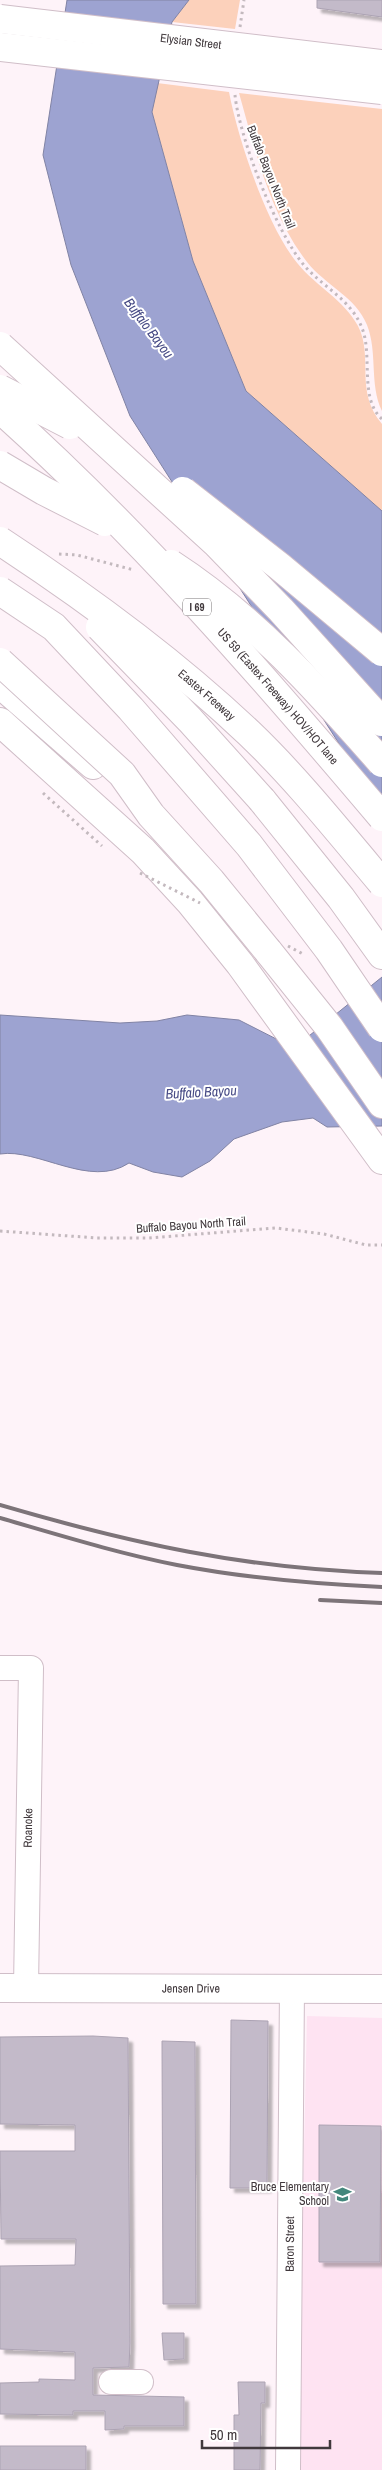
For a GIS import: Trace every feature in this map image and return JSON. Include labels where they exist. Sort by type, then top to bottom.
[{"type":"main road","name":"Elysian Street","points":[[0,19],[382,64]]},
{"type":"main road","name":"Elysian Street","points":[[0,47],[382,90]]},
{"type":"main road","points":[[0,346],[217,544],[281,610],[382,722]]},
{"type":"main road","points":[[0,389],[42,409],[179,488],[279,566],[382,652]]},
{"type":"main road","name":"US 59 (Eastex Freeway) HOV/HOT lane","points":[[0,409],[117,523],[261,674],[382,817]]},
{"type":"main road","name":"I 69","points":[[0,465],[44,491],[100,519],[206,586],[263,636],[328,702],[382,762]]},
{"type":"main road","points":[[0,524],[190,720],[262,800],[341,898],[382,955]]},
{"type":"main road","name":"Eastex Freeway","points":[[0,541],[135,636],[249,733],[317,805],[382,883]]},
{"type":"main road","points":[[0,590],[54,627],[131,709],[249,845],[329,950],[382,1028]]},
{"type":"main road","points":[[0,662],[122,774],[151,815]]},
{"type":"main road","points":[[0,684],[151,815],[211,881],[329,1027],[382,1104]]},
{"type":"main road","points":[[0,722],[143,851],[190,902],[246,972],[382,1160]]},
{"type":"main road","name":"Jensen Drive","points":[[13,1988],[382,1989]]},
{"type":"street","name":"Roanoke","points":[[0,1668],[30,1668],[13,1988]]},
{"type":"street","name":"Baron Street","points":[[288,2470],[292,1988]]},
{"type":"street","points":[[111,2382],[141,2382]]},
{"type":"path","points":[[239,36],[244,0]]},
{"type":"path","name":"Buffalo Bayou North Trail","points":[[235,93],[238,117],[259,178],[289,244],[304,265],[351,308],[362,328],[369,360],[369,394],[376,414],[382,419]]},
{"type":"path","points":[[55,554],[77,556],[140,571]]},
{"type":"path","name":"Buffalo Bayou North Trail","points":[[0,1232],[97,1238],[148,1238],[276,1228],[324,1234],[366,1245],[382,1245]]},
{"type":"shaded area","points":[[189,0],[240,0],[235,29],[172,22]]},
{"type":"shaded area","points":[[157,83],[229,92],[239,134],[255,182],[275,228],[298,264],[345,308],[358,326],[365,350],[366,387],[374,412],[382,424],[382,511],[246,391],[193,261],[152,112]]},
{"type":"shaded area","points":[[239,93],[382,109],[382,411],[374,379],[372,346],[367,325],[356,307],[314,270],[294,243],[273,202],[265,181]]},
{"type":"shaded area","name":"Bruce Elementary School","points":[[307,2016],[382,2018],[382,2470],[299,2470],[299,2370]]},
{"type":"water","name":"Buffalo Bayou","points":[[67,0],[189,0],[172,22],[152,112],[193,261],[246,391],[382,511],[382,811],[130,416],[71,265],[43,155]]},
{"type":"water","name":"Buffalo Bayou","points":[[382,977],[382,1126],[327,1127],[313,1118],[282,1122],[234,1139],[210,1161],[182,1177],[153,1172],[129,1163],[114,1170],[98,1172],[81,1170],[15,1154],[0,1154],[0,1015],[120,1023],[157,1021],[187,1015],[239,1020],[294,1048]]},
{"type":"building","points":[[317,0],[382,0],[382,17],[317,8]]},
{"type":"building","points":[[231,2020],[268,2021],[267,2188],[230,2188]]},
{"type":"building","points":[[93,2036],[128,2038],[130,2343],[129,2367],[93,2368],[93,2395],[184,2397],[184,2426],[124,2426],[124,2429],[105,2430],[105,2411],[73,2411],[73,2415],[0,2414],[0,2383],[39,2382],[39,2379],[75,2380],[75,2352],[0,2349],[0,2266],[75,2265],[76,2239],[1,2239],[0,2151],[75,2151],[75,2125],[0,2124],[0,2037]]},
{"type":"building","points":[[162,2041],[195,2042],[196,2304],[163,2304]]},
{"type":"building","points":[[319,2125],[381,2126],[380,2262],[319,2262]]},
{"type":"building","points":[[162,2333],[184,2333],[184,2359],[164,2360]]},
{"type":"building","points":[[238,2382],[265,2382],[265,2403],[261,2403],[260,2470],[234,2470],[234,2415],[239,2415]]},
{"type":"building","points":[[0,2446],[86,2446],[86,2470],[0,2470]]},
{"type":"railway","points":[[0,1505],[95,1531],[189,1552],[283,1566],[382,1573]]},
{"type":"railway","points":[[0,1518],[110,1549],[177,1565],[279,1580],[382,1587]]},
{"type":"railway","points":[[320,1600],[382,1603]]},
{"type":"place","name":"Bruce Elementary School","points":[[343,2194]]}]
